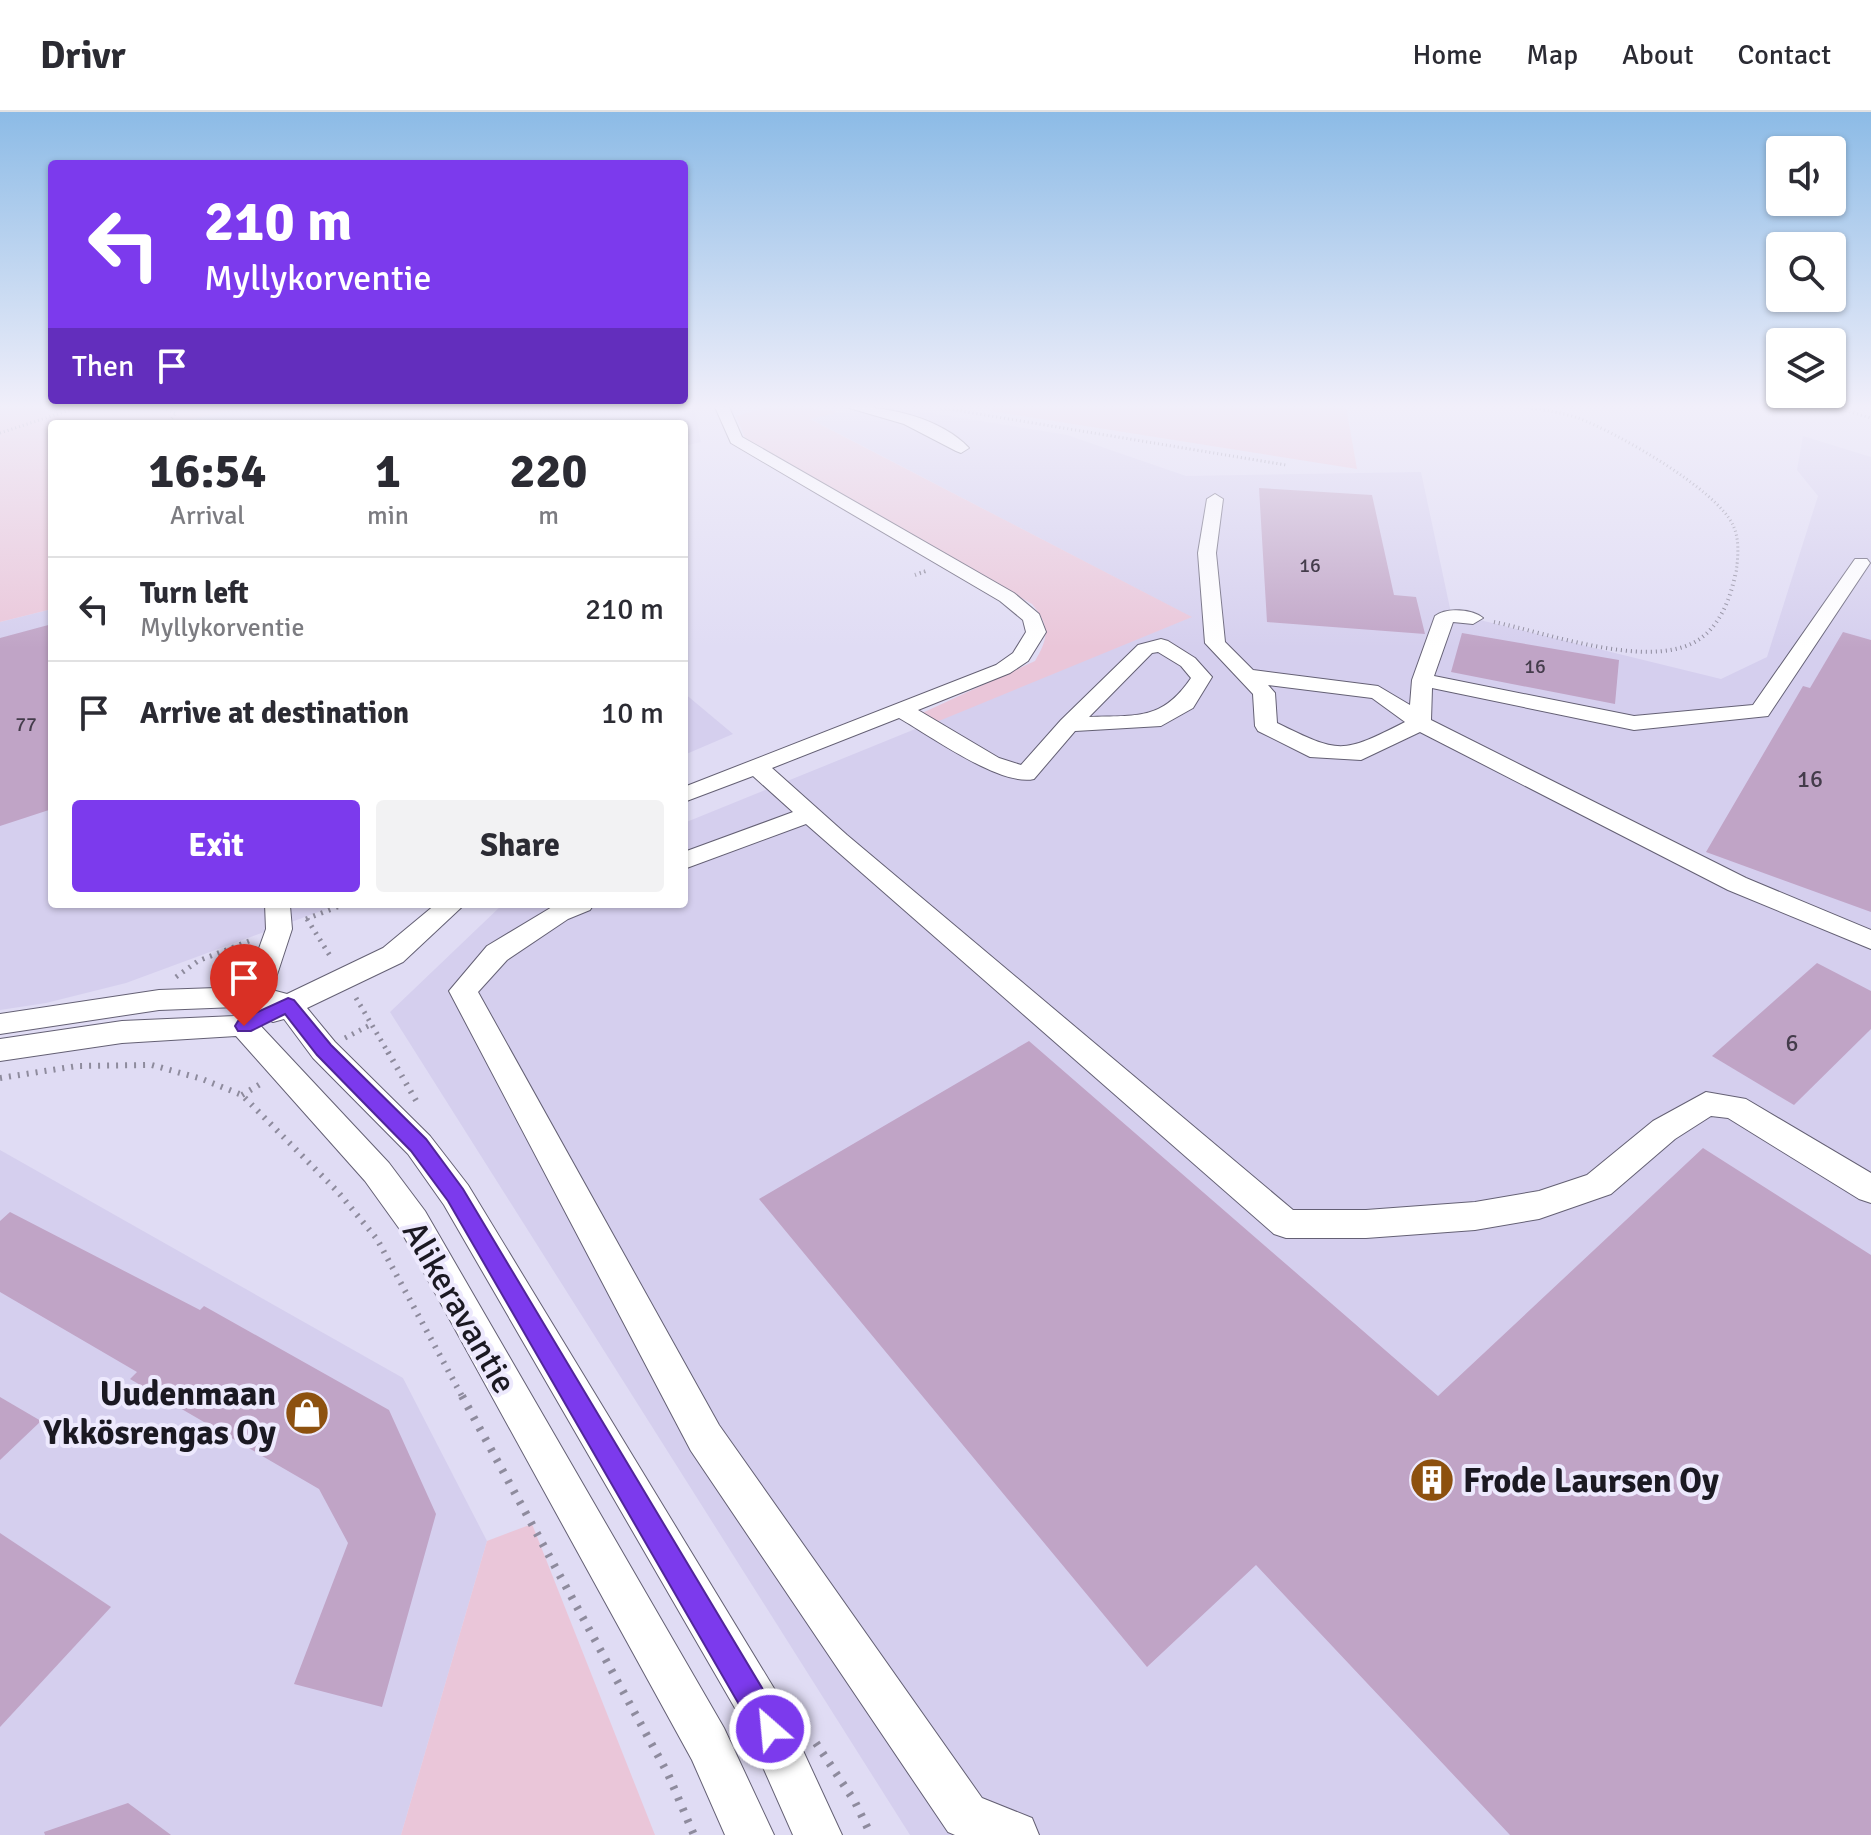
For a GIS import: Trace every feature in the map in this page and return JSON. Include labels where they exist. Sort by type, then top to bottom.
[{"type":"street","points":[[688,793],[978,680],[1021,657],[1036,632],[1032,618],[1007,597],[818,487]]},
{"type":"street","points":[[1215,499],[1207,553],[1215,643],[1264,693],[1266,726],[1318,752],[1361,753],[1420,723]]},
{"type":"street","points":[[1422,680],[1634,723],[1760,711],[1861,563]]},
{"type":"street","points":[[1420,723],[1422,680],[1445,616],[1473,618]]},
{"type":"street","points":[[900,709],[991,763],[1026,774],[1069,725],[1145,649],[1161,645],[1188,662],[1202,677],[1185,703],[1153,721],[1069,725]]},
{"type":"street","points":[[1249,676],[1378,692],[1420,723],[1737,884],[1871,940]]},
{"type":"street","points":[[756,766],[809,815],[1286,1224],[1366,1224],[1475,1216],[1539,1205],[1599,1185],[1664,1130],[1706,1104],[1735,1107],[1871,1190]]},
{"type":"street","points":[[688,860],[809,815]]},
{"type":"street","points":[[262,1009],[279,929],[277,908]]},
{"type":"street","points":[[0,1050],[189,1025],[262,1009],[393,955],[447,908]]},
{"type":"street","points":[[571,908],[497,953],[463,991],[705,1438],[965,1815],[1015,1835]]},
{"type":"street","points":[[0,1024],[159,1000],[262,1009]]},
{"type":"street","name":"Alikeravantie","points":[[262,1009],[413,1221],[708,1744],[750,1835]]},
{"type":"street","name":"Alikeravantie","points":[[262,1009],[324,1050],[419,1145],[456,1195],[759,1706],[818,1835]]},
{"type":"path","points":[[1473,618],[1646,652],[1693,644],[1710,632],[1734,587],[1737,545],[1732,523],[1722,509],[1693,487]]},
{"type":"path","points":[[918,562],[931,570]]},
{"type":"path","points":[[307,919],[335,908]]},
{"type":"path","points":[[0,1078],[77,1066],[124,1064],[152,1065],[202,1079],[242,1095],[338,1192],[377,1239],[668,1774],[694,1835]]},
{"type":"shaded area","points":[[0,487],[48,487],[48,610],[0,622]]},
{"type":"shaded area","points":[[830,487],[942,487],[1192,617],[934,723],[920,714],[1035,661],[1046,632],[1032,604]]},
{"type":"shaded area","points":[[942,487],[1424,487],[1451,613],[1721,679],[1767,657],[1818,496],[1811,487],[1871,487],[1871,1835],[910,1835],[390,1012],[499,908],[688,908],[688,821],[1191,617]]},
{"type":"shaded area","points":[[48,610],[48,908],[329,908],[126,983],[46,1003],[0,1010],[0,622]]},
{"type":"shaded area","points":[[688,696],[733,734],[688,753]]},
{"type":"shaded area","points":[[0,1150],[403,1378],[487,1541],[401,1835],[0,1835]]},
{"type":"shaded area","points":[[532,1524],[655,1835],[401,1835],[487,1541]]},
{"type":"building","points":[[1259,488],[1372,495],[1394,595],[1416,597],[1425,634],[1267,622]]},
{"type":"building","points":[[48,625],[48,810],[0,826],[0,638]]},
{"type":"building","points":[[1843,632],[1871,640],[1871,912],[1706,852],[1803,686],[1810,688]]},
{"type":"building","points":[[1462,633],[1619,660],[1615,704],[1451,672]]},
{"type":"building","points":[[1817,963],[1871,991],[1871,1029],[1794,1105],[1712,1056]]},
{"type":"building","name":"Frode Laursen Oy","points":[[1029,1041],[1438,1396],[1703,1148],[1871,1255],[1871,1835],[1510,1835],[1256,1565],[1147,1667],[759,1199]]},
{"type":"building","points":[[10,1212],[200,1310],[204,1306],[389,1410],[436,1514],[382,1707],[294,1684],[348,1543],[319,1489],[130,1379],[137,1372],[0,1292],[0,1221]]},
{"type":"building","points":[[0,1397],[41,1421],[0,1460]]},
{"type":"building","points":[[0,1533],[111,1607],[0,1727]]},
{"type":"building","points":[[128,1803],[171,1835],[45,1835],[44,1832]]},
{"type":"place","name":"Uudenmaan Ykkösrengas Oy","points":[[307,1413]]},
{"type":"place","name":"Frode Laursen Oy","points":[[1432,1480]]},
{"type":"route","points":[[244,1026],[288,1004],[324,1050],[419,1145],[456,1195],[770,1729]]}]
